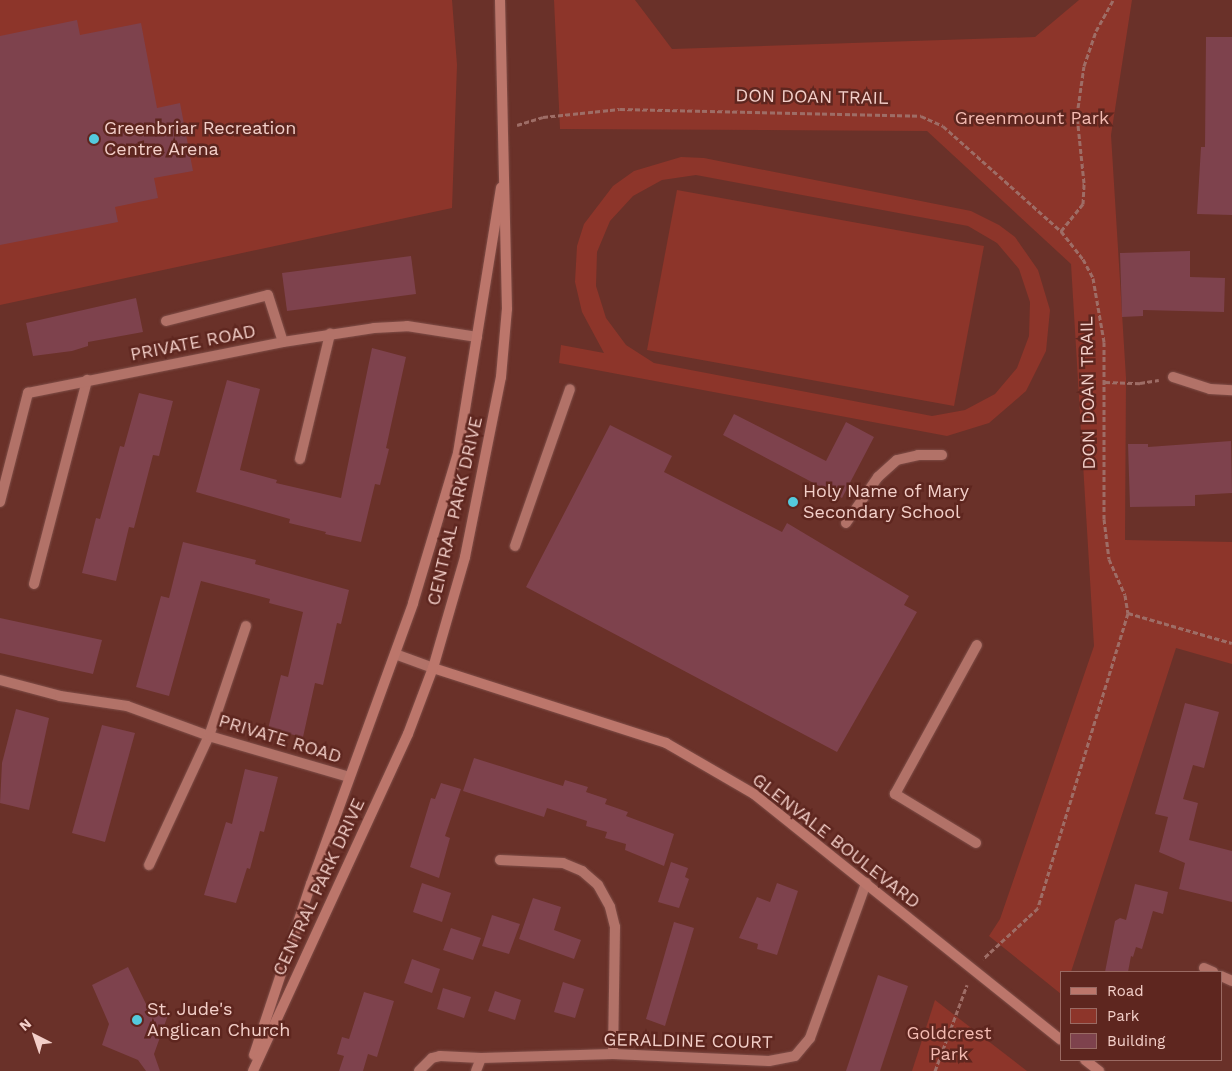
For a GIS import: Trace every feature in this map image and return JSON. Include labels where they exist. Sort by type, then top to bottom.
[{"type":"street","name":"CENTRAL PARK DRIVE","points":[[251,1071],[408,734],[433,668],[465,558],[501,377],[508,309],[506,159],[500,0]]},
{"type":"street","name":"CENTRAL PARK DRIVE","points":[[251,1071],[264,1018],[348,777],[395,654],[458,453],[506,159]]},
{"type":"street","points":[[166,321],[268,295],[282,342]]},
{"type":"street","name":"PRIVATE ROAD","points":[[0,502],[28,393],[330,334],[407,326],[477,337]]},
{"type":"street","points":[[300,459],[330,334]]},
{"type":"street","points":[[1173,377],[1210,389],[1232,390]]},
{"type":"street","points":[[34,584],[87,380]]},
{"type":"street","points":[[515,546],[570,389]]},
{"type":"street","points":[[846,523],[878,477],[897,460],[918,455],[942,455]]},
{"type":"street","points":[[149,864],[209,736],[246,626]]},
{"type":"street","points":[[976,843],[895,794],[977,645]]},
{"type":"street","name":"GLENVALE BOULEVARD","points":[[395,654],[666,743],[754,794],[1060,1039]]},
{"type":"street","name":"PRIVATE ROAD","points":[[0,680],[60,696],[127,706],[209,736],[348,777]]},
{"type":"street","points":[[500,860],[564,863],[582,871],[598,885],[610,907],[615,927],[613,1054]]},
{"type":"street","name":"GERALDINE COURT","points":[[419,1071],[432,1058],[613,1054],[769,1061],[795,1056],[810,1038],[866,883]]},
{"type":"street","points":[[476,1071],[481,1058]]},
{"type":"street","points":[[1086,1061],[1099,1071]]},
{"type":"path","points":[[1061,231],[1083,204],[1084,183],[1077,115],[1083,76],[1096,31],[1113,0]]},
{"type":"path","name":"DON DOAN TRAIL","points":[[525,120],[629,108],[922,116],[943,126],[1061,231],[1083,259],[1093,278],[1101,319],[1105,382],[1104,518],[1109,558],[1125,595],[1128,613]]},
{"type":"path","points":[[1105,382],[1140,383],[1173,377]]},
{"type":"path","points":[[935,1071],[972,969],[1038,908],[1128,613],[1232,643]]},
{"type":"green space","points":[[0,0],[452,0],[457,65],[452,208],[0,305]]},
{"type":"green space","name":"Greenmount Park","points":[[554,0],[635,0],[672,49],[1035,37],[1079,0],[1132,0],[1111,135],[1126,378],[1125,540],[1232,542],[1232,664],[1176,648],[1071,971],[1060,971],[1060,993],[989,936],[1000,919],[1094,646],[1071,264],[927,131],[560,129]]},
{"type":"green space","points":[[681,157],[704,158],[971,211],[999,225],[1015,237],[1038,270],[1050,310],[1046,351],[1026,391],[989,423],[947,436],[559,363],[561,345],[604,353],[582,312],[575,282],[577,246],[584,224],[613,186],[634,171]],"holes":[[[696,175],[968,226],[997,243],[1019,269],[1030,302],[1029,336],[1017,368],[995,394],[965,410],[932,416],[654,363],[626,345],[606,318],[596,286],[597,252],[610,221],[633,196],[662,180]]]},
{"type":"green space","points":[[677,190],[984,246],[954,406],[647,350]]},
{"type":"green space","name":"Goldcrest Park","points":[[935,1000],[1027,1071],[912,1071]]},
{"type":"building","name":"Greenbriar Recreation Centre Arena","points":[[77,20],[80,35],[141,23],[157,108],[180,103],[193,171],[154,178],[158,198],[115,207],[118,222],[0,245],[0,36]]},
{"type":"building","points":[[1206,37],[1232,37],[1232,215],[1197,214],[1201,147],[1205,147]]},
{"type":"building","points":[[1190,251],[1190,277],[1225,278],[1224,312],[1143,310],[1143,316],[1122,317],[1120,253]]},
{"type":"building","points":[[411,256],[416,294],[287,311],[282,273]]},
{"type":"building","points":[[136,298],[143,332],[88,342],[88,346],[72,351],[33,356],[26,323]]},
{"type":"building","points":[[372,348],[406,357],[386,448],[389,449],[380,485],[375,484],[361,542],[325,534],[326,532],[289,523],[290,519],[196,492],[227,380],[260,389],[240,470],[277,480],[276,483],[341,498]]},
{"type":"building","points":[[139,393],[173,401],[159,456],[153,455],[134,528],[129,527],[116,581],[82,573],[96,518],[100,519],[120,446],[124,447]]},
{"type":"building","points":[[734,414],[826,461],[846,422],[874,437],[842,498],[723,435]]},
{"type":"building","points":[[610,425],[672,456],[664,472],[782,532],[787,523],[909,596],[904,605],[917,612],[837,752],[526,587]]},
{"type":"building","points":[[1231,441],[1232,493],[1195,495],[1195,506],[1130,507],[1128,444],[1148,444],[1148,447]]},
{"type":"building","points":[[183,542],[256,560],[255,564],[349,590],[341,624],[337,623],[323,685],[315,683],[303,737],[268,729],[281,675],[288,677],[303,612],[269,603],[270,599],[201,581],[169,696],[136,687],[161,596],[169,598]]},
{"type":"building","points":[[0,618],[102,640],[93,674],[0,653]]},
{"type":"building","points":[[1185,703],[1219,712],[1204,768],[1193,765],[1183,799],[1198,803],[1189,840],[1232,851],[1232,902],[1179,889],[1185,863],[1159,852],[1168,817],[1155,814]]},
{"type":"building","points":[[16,709],[49,718],[29,810],[0,803],[2,763]]},
{"type":"building","points":[[102,725],[135,733],[105,842],[72,833]]},
{"type":"building","points":[[474,758],[563,786],[565,780],[588,787],[586,792],[607,799],[605,804],[628,812],[626,816],[674,834],[664,866],[625,850],[626,844],[605,838],[607,832],[586,826],[587,821],[547,808],[544,817],[463,791]]},
{"type":"building","points":[[245,769],[278,777],[264,832],[260,831],[250,869],[247,868],[236,903],[204,895],[226,822],[232,824]]},
{"type":"building","points":[[441,783],[461,789],[445,836],[450,838],[439,878],[410,867],[431,798],[435,799]]},
{"type":"building","points":[[671,862],[688,868],[685,877],[689,879],[679,908],[658,902]]},
{"type":"building","points":[[422,883],[451,893],[442,922],[413,912]]},
{"type":"building","points":[[777,883],[798,891],[777,955],[757,949],[758,944],[739,938],[757,897],[770,902]]},
{"type":"building","points":[[1135,884],[1168,892],[1163,914],[1153,911],[1142,949],[1136,947],[1133,957],[1131,956],[1128,971],[1105,971],[1115,921],[1120,918],[1126,920]]},
{"type":"building","points":[[533,898],[561,907],[554,930],[581,940],[574,959],[519,939]]},
{"type":"building","points":[[492,915],[520,924],[509,954],[482,946]]},
{"type":"building","points":[[674,922],[694,928],[665,1026],[646,1019]]},
{"type":"building","points":[[451,928],[481,938],[473,960],[443,950]]},
{"type":"building","points":[[412,959],[440,969],[432,993],[404,983]]},
{"type":"building","name":"St. Jude's Anglican Church","points":[[128,967],[147,1006],[168,1015],[154,1054],[160,1071],[146,1071],[138,1060],[102,1045],[109,1024],[92,985]]},
{"type":"building","points":[[878,975],[908,986],[880,1071],[846,1071]]},
{"type":"building","points":[[563,982],[584,989],[575,1018],[554,1012]]},
{"type":"building","points":[[443,988],[471,997],[464,1018],[437,1009]]},
{"type":"building","points":[[495,991],[521,1000],[515,1020],[488,1011]]},
{"type":"building","points":[[364,992],[394,1001],[377,1057],[368,1054],[363,1071],[339,1071],[344,1056],[337,1054],[342,1037],[349,1039]]},
{"type":"place","name":"Greenbriar Recreation Centre Arena","points":[[94,139]]},
{"type":"place","name":"Holy Name of Mary Secondary School","points":[[793,502]]},
{"type":"place","name":"St. Jude's Anglican Church","points":[[137,1020]]}]
